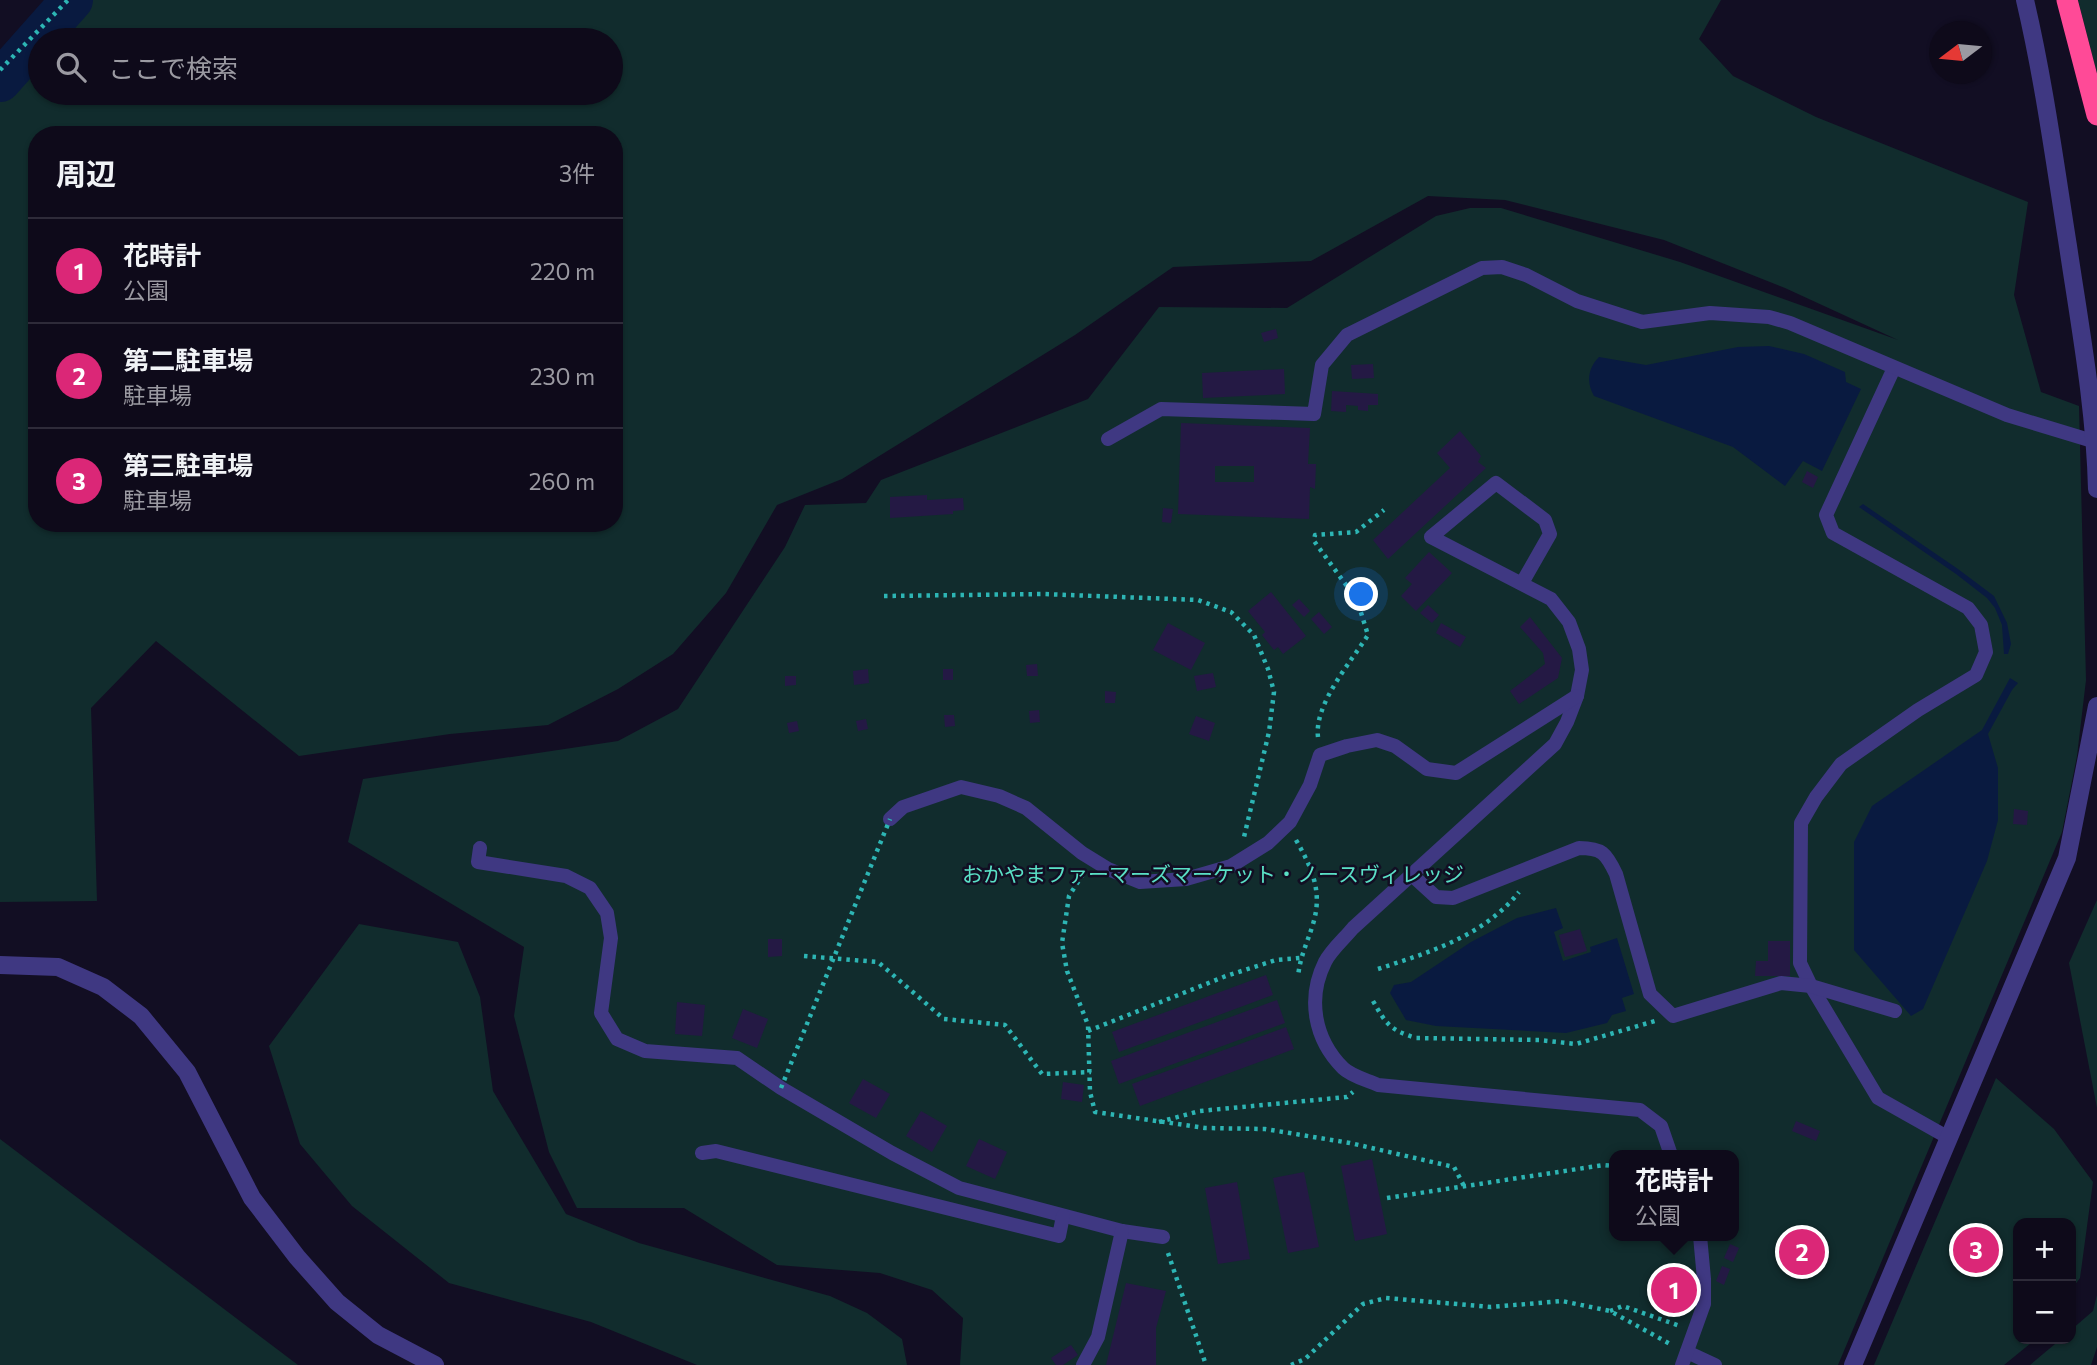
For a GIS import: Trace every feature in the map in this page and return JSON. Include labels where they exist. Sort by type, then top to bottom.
[{"type":"highway","points":[[2067,0],[2097,115]]},
{"type":"street","points":[[2025,0],[2038,55],[2096,442],[2097,489]]},
{"type":"street","points":[[1853,1365],[2067,859],[2097,706]]},
{"type":"street","points":[[0,965],[58,967],[103,987],[141,1016],[187,1072],[252,1198],[296,1257],[337,1302],[378,1335],[435,1365]]},
{"type":"lane","points":[[1108,439],[1161,409],[1314,414],[1322,365],[1347,335],[1482,268],[1502,267],[1526,275],[1577,301],[1642,322],[1710,313],[1769,317],[1790,323],[2007,415],[2096,442]]},
{"type":"lane","points":[[1894,368],[1826,515],[1833,533],[1968,608],[1981,625],[1986,652],[1976,675],[1918,710],[1841,764],[1816,797],[1801,823],[1800,963],[1878,1098],[1949,1138]]},
{"type":"lane","points":[[1522,583],[1550,534],[1545,520],[1496,483],[1431,537],[1551,599],[1569,622],[1579,649],[1582,670],[1577,696],[1555,744],[1353,928],[1325,961],[1315,997],[1315,1016],[1320,1034],[1344,1069],[1378,1085],[1640,1110],[1661,1126],[1669,1150]]},
{"type":"lane","points":[[890,819],[903,807],[961,787],[999,796],[1026,808],[1108,869],[1140,882],[1186,879],[1231,866],[1268,844],[1290,822],[1310,786],[1321,755],[1377,740],[1395,746],[1427,769],[1456,774],[1577,696]]},
{"type":"lane","points":[[480,848],[478,862],[566,876],[590,888],[607,913],[611,938],[601,1013],[617,1039],[645,1051],[737,1058],[781,1088],[891,1153],[959,1188],[1122,1231],[1163,1237]]},
{"type":"lane","points":[[1413,876],[1436,897],[1453,898],[1579,848],[1595,848],[1608,857],[1616,874],[1650,994],[1673,1016],[1781,983],[1811,986],[1895,1011]]},
{"type":"lane","points":[[702,1153],[716,1151],[1059,1236],[1063,1216]]},
{"type":"lane","points":[[1083,1365],[1098,1337],[1122,1231]]},
{"type":"lane","points":[[1700,1241],[1704,1304],[1684,1359],[1715,1365]]},
{"type":"path","points":[[41,28],[68,0]]},
{"type":"path","points":[[0,70],[28,41]]},
{"type":"path","points":[[1321,755],[1316,723],[1329,695],[1368,635],[1357,600],[1314,541],[1315,535],[1356,531],[1384,510]]},
{"type":"path","points":[[884,596],[1043,594],[1198,600],[1231,612],[1254,635],[1268,668],[1274,692],[1269,732],[1238,862]]},
{"type":"path","points":[[781,1088],[890,819]]},
{"type":"path","points":[[1285,826],[1296,838],[1312,868],[1317,887],[1318,904],[1300,958],[1298,985]]},
{"type":"path","points":[[1093,859],[1069,896],[1062,943],[1067,971],[1088,1031],[1090,1092],[1096,1112],[1157,1123],[1206,1128],[1265,1129],[1350,1143],[1454,1167],[1464,1186]]},
{"type":"path","points":[[1378,970],[1442,948],[1470,934],[1515,898],[1532,875],[1532,866]]},
{"type":"path","points":[[804,956],[878,962],[944,1019],[1006,1025],[1042,1074],[1091,1072]]},
{"type":"path","points":[[1088,1031],[1226,976],[1276,960],[1300,958]]},
{"type":"path","points":[[1373,1001],[1387,1025],[1399,1033],[1416,1038],[1539,1040],[1576,1044],[1673,1016]]},
{"type":"path","points":[[1157,1123],[1200,1111],[1347,1097],[1367,1080]]},
{"type":"path","points":[[1387,1198],[1609,1165]]},
{"type":"path","points":[[1163,1237],[1206,1365]]},
{"type":"path","points":[[1291,1365],[1306,1359],[1363,1304],[1386,1298],[1492,1307],[1562,1301],[1610,1311],[1684,1359]]},
{"type":"path","points":[[1610,1311],[1623,1306],[1694,1331]]},
{"type":"green space","name":"おかやまファーマーズマーケット・ノースヴィレッジ","points":[[84,0],[1721,0],[1699,39],[1733,76],[1816,117],[2028,202],[2014,295],[2041,392],[2079,406],[2086,680],[2077,756],[2062,832],[1838,1365],[960,1365],[963,1318],[932,1290],[880,1273],[777,1265],[684,1208],[577,1208],[549,1152],[514,1016],[524,947],[348,842],[363,779],[618,741],[678,709],[785,547],[805,505],[866,503],[881,480],[1088,399],[1159,307],[1287,308],[1436,216],[1470,208],[1501,208],[1680,262],[1898,340],[1785,288],[1664,240],[1505,200],[1428,196],[1311,261],[1173,267],[1075,335],[842,479],[777,505],[726,593],[673,654],[618,689],[548,725],[450,734],[299,756],[156,641],[91,708],[97,901],[0,902],[0,91],[28,61],[28,105],[623,105],[623,28],[59,28]]},
{"type":"green space","points":[[2078,0],[2097,0],[2097,74]]},
{"type":"green space","points":[[2097,900],[2097,1108],[2069,963]]},
{"type":"green space","points":[[359,924],[458,942],[480,997],[493,1091],[566,1214],[639,1243],[830,1296],[867,1313],[902,1339],[907,1365],[697,1365],[591,1322],[449,1283],[352,1206],[300,1144],[269,1046]]},
{"type":"green space","points":[[1996,1078],[2054,1129],[2093,1182],[2080,1278],[2076,1283],[2076,1218],[2013,1218],[2013,1344],[2030,1344],[2004,1365],[1874,1365]]},
{"type":"green space","points":[[0,1139],[298,1365],[0,1365]]},
{"type":"green space","points":[[2097,1295],[2097,1347],[2091,1365],[2030,1365],[2055,1344],[2076,1344],[2076,1326],[2093,1311]]},
{"type":"water","points":[[1769,346],[1804,354],[1845,372],[1846,382],[1861,389],[1822,471],[1803,461],[1785,486],[1733,447],[1594,396],[1590,386],[1590,370],[1599,357],[1646,365],[1738,347]]},
{"type":"water","points":[[1863,504],[1994,596],[2007,623],[2011,644],[2008,654],[2004,654],[2002,625],[1995,608],[1987,598],[1859,507]]},
{"type":"water","points":[[2010,678],[2018,683],[1988,734],[1998,768],[1998,820],[1987,861],[1923,1009],[1911,1016],[1854,950],[1854,842],[1872,806],[1982,730]]},
{"type":"water","points":[[1556,908],[1563,928],[1554,932],[1563,961],[1591,952],[1590,947],[1617,938],[1634,994],[1622,998],[1626,1011],[1612,1015],[1607,1023],[1566,1033],[1436,1026],[1406,1020],[1390,993],[1394,985],[1411,982],[1471,942],[1517,918]]},
{"type":"building","points":[[1276,329],[1278,338],[1264,342],[1261,333]]},
{"type":"building","points":[[1373,364],[1374,378],[1352,379],[1351,365]]},
{"type":"building","points":[[1284,369],[1285,394],[1203,398],[1202,373]]},
{"type":"building","points":[[1332,391],[1378,394],[1378,405],[1368,405],[1368,411],[1358,410],[1358,406],[1346,405],[1346,412],[1331,411]]},
{"type":"building","points":[[1181,423],[1310,428],[1308,464],[1316,464],[1315,489],[1310,487],[1309,519],[1178,514]],"holes":[[[1215,466],[1254,466],[1254,482],[1215,482]]]},
{"type":"building","points":[[1460,431],[1481,456],[1478,462],[1486,468],[1388,559],[1373,540],[1450,468],[1437,453]]},
{"type":"building","points":[[1807,471],[1818,477],[1813,488],[1802,482]]},
{"type":"building","points":[[927,495],[927,500],[963,498],[964,510],[953,511],[953,514],[890,518],[890,497]]},
{"type":"building","points":[[1163,508],[1173,509],[1171,523],[1162,522]]},
{"type":"building","points":[[1429,552],[1452,573],[1416,611],[1401,596],[1412,584],[1405,578]]},
{"type":"building","points":[[1271,592],[1306,636],[1283,654],[1278,647],[1274,650],[1262,635],[1265,632],[1248,611]]},
{"type":"building","points":[[1299,599],[1310,611],[1304,617],[1292,605]]},
{"type":"building","points":[[1428,605],[1439,615],[1432,623],[1420,613]]},
{"type":"building","points":[[1319,612],[1332,627],[1324,634],[1311,619]]},
{"type":"building","points":[[1530,617],[1562,658],[1558,678],[1519,704],[1510,691],[1545,664],[1543,653],[1520,627]]},
{"type":"building","points":[[1168,623],[1205,643],[1191,670],[1153,650]]},
{"type":"building","points":[[1441,623],[1466,637],[1460,647],[1436,633]]},
{"type":"building","points":[[1037,664],[1038,676],[1027,676],[1026,665]]},
{"type":"building","points":[[868,669],[869,683],[854,685],[853,671]]},
{"type":"building","points":[[943,669],[953,669],[953,680],[943,680]]},
{"type":"building","points":[[1213,673],[1216,687],[1197,691],[1194,676]]},
{"type":"building","points":[[785,676],[796,676],[796,685],[785,686]]},
{"type":"building","points":[[1105,691],[1116,692],[1115,703],[1105,703]]},
{"type":"building","points":[[1039,710],[1040,722],[1030,723],[1029,711]]},
{"type":"building","points":[[944,715],[954,715],[955,726],[945,727]]},
{"type":"building","points":[[1196,716],[1215,723],[1209,741],[1189,734]]},
{"type":"building","points":[[866,719],[868,729],[858,731],[856,721]]},
{"type":"building","points":[[797,721],[799,731],[789,733],[787,723]]},
{"type":"building","points":[[2014,809],[2028,811],[2027,825],[2013,824]]},
{"type":"building","points":[[1580,929],[1587,951],[1565,957],[1559,935]]},
{"type":"building","points":[[768,939],[782,939],[782,956],[768,957]]},
{"type":"building","points":[[1768,941],[1790,941],[1790,976],[1755,976],[1756,961],[1768,961]]},
{"type":"building","points":[[1266,975],[1273,995],[1119,1052],[1112,1032]]},
{"type":"building","points":[[1277,1000],[1285,1023],[1119,1084],[1111,1061]]},
{"type":"building","points":[[677,1002],[705,1005],[702,1036],[675,1034]]},
{"type":"building","points":[[743,1009],[768,1019],[757,1048],[732,1038]]},
{"type":"building","points":[[1286,1027],[1294,1049],[1140,1106],[1132,1084]]},
{"type":"building","points":[[863,1079],[890,1094],[876,1118],[849,1103]]},
{"type":"building","points":[[1063,1082],[1084,1085],[1082,1102],[1061,1099]]},
{"type":"building","points":[[921,1111],[947,1126],[932,1152],[906,1136]]},
{"type":"building","points":[[1796,1121],[1820,1131],[1816,1141],[1792,1131]]},
{"type":"building","points":[[979,1139],[1007,1152],[995,1179],[966,1166]]},
{"type":"building","points":[[1372,1159],[1387,1234],[1355,1241],[1341,1166]]},
{"type":"building","points":[[1304,1172],[1319,1247],[1288,1253],[1273,1178]]},
{"type":"building","points":[[1237,1182],[1250,1259],[1218,1264],[1205,1188]]},
{"type":"building","points":[[1730,1244],[1739,1248],[1733,1262],[1724,1258]]},
{"type":"building","points":[[1722,1266],[1730,1269],[1724,1285],[1716,1281]]},
{"type":"building","points":[[1126,1283],[1166,1291],[1156,1328],[1156,1365],[1106,1365]]},
{"type":"building","points":[[1071,1345],[1078,1355],[1063,1365],[1056,1365],[1051,1358]]},
{"type":"waterway","points":[[47,28],[72,0]]},
{"type":"waterway","points":[[0,81],[28,50]]},
{"type":"place","name":"第三駐車場","points":[[1976,1250]]},
{"type":"place","name":"第二駐車場","points":[[1802,1252]]},
{"type":"place","name":"花時計","points":[[1674,1290]]}]
